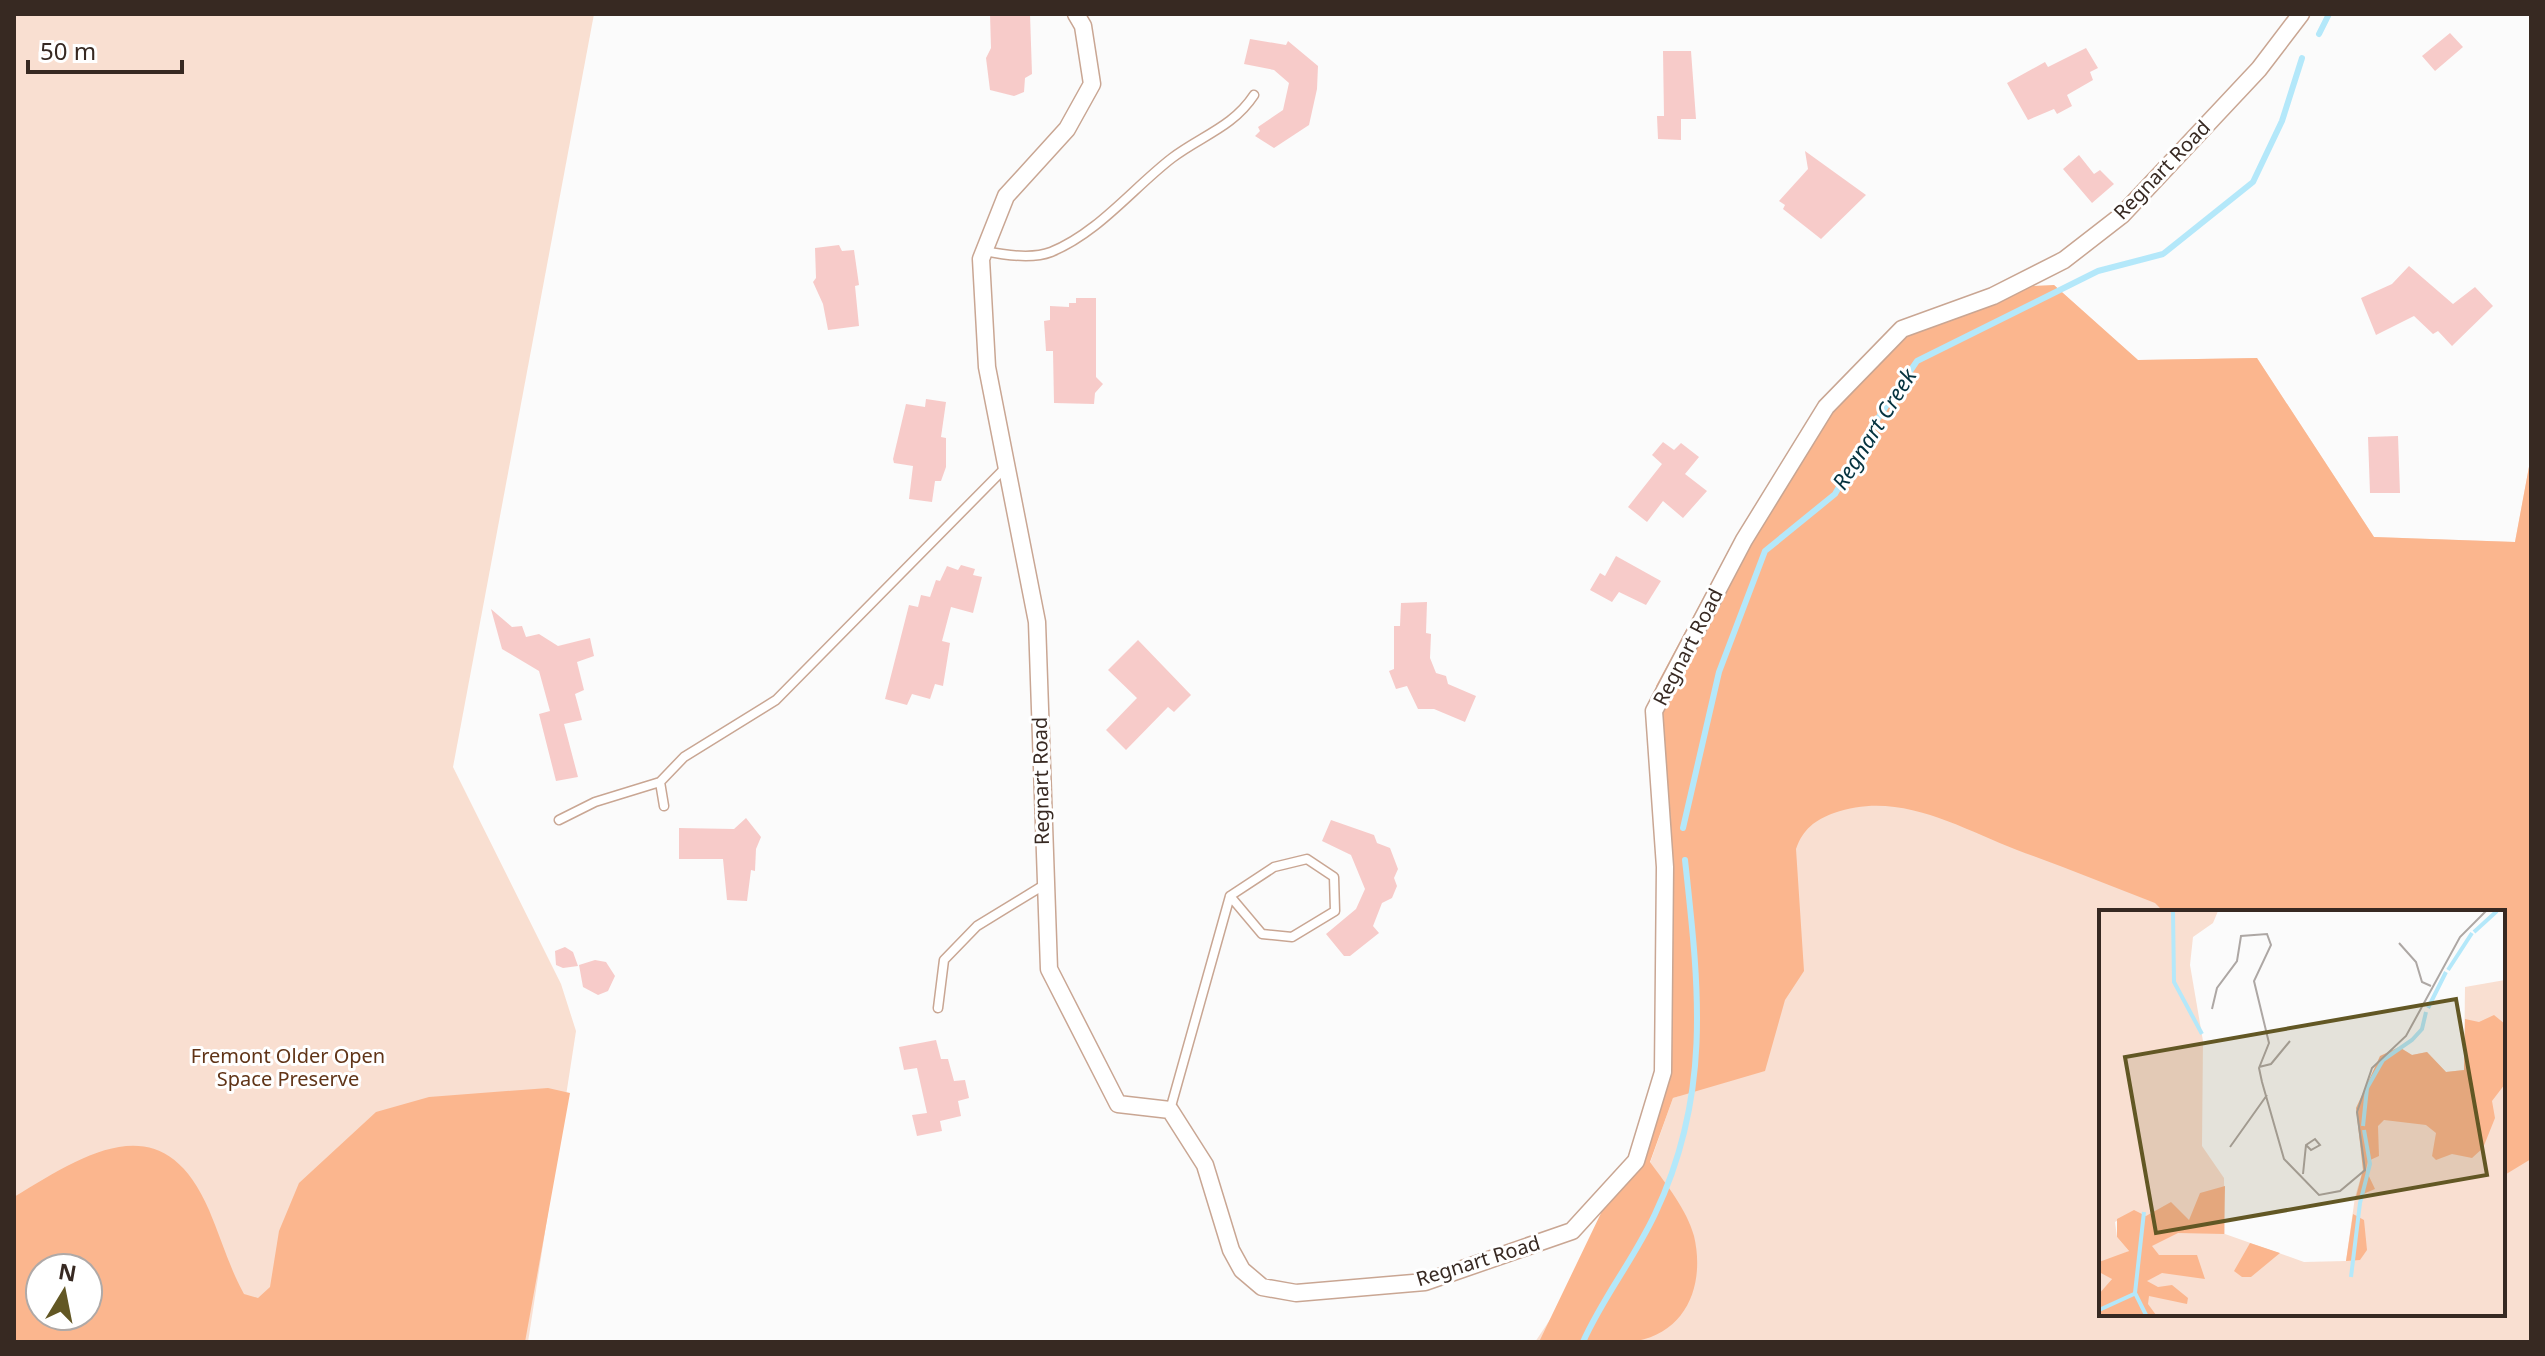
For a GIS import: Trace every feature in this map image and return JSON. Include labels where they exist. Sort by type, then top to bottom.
[{"type":"street","name":"Regnart Road","points":[[1076,14],[1083,26],[1092,84],[1067,129],[1006,196],[981,259],[987,367],[1037,622],[1049,969],[1118,1104],[1170,1110],[1205,1165],[1231,1250],[1242,1270],[1262,1287],[1296,1293],[1425,1282],[1572,1231],[1636,1161],[1663,1072],[1665,867],[1654,711],[1744,540],[1826,407],[1902,329],[1993,296],[2064,260],[2122,215],[2259,69],[2301,14]]},
{"type":"lane","points":[[985,251],[1002,255],[1047,254],[1075,241],[1175,156],[1242,113],[1254,95]]},
{"type":"lane","points":[[559,820],[595,802],[660,782],[684,757],[776,700],[1006,467]]},
{"type":"lane","points":[[660,782],[664,806]]},
{"type":"lane","points":[[1170,1110],[1230,896],[1274,867],[1307,859],[1334,877],[1335,911],[1292,937],[1262,934],[1230,896]]},
{"type":"lane","points":[[938,1008],[944,960],[977,926],[1044,885]]},
{"type":"green space","name":"Fremont Older Open Space Preserve","points":[[14,14],[594,14],[453,767],[561,984],[576,1031],[528,1342],[14,1342]]},
{"type":"green space","points":[[2054,285],[2138,360],[2257,358],[2374,537],[2515,542],[2531,456],[2531,1342],[1535,1342],[1651,1169],[1650,1163],[1673,1098],[1679,1096]]},
{"type":"shaded area","points":[[2054,285],[2138,360],[2257,358],[2374,537],[2515,542],[2531,456],[2531,1159],[2505,1175],[2505,910],[2162,910],[2155,903],[1928,814],[1882,806],[1858,807],[1815,822],[1802,836],[1796,849],[1804,971],[1785,1000],[1765,1071],[1673,1098],[1650,1162],[1681,1207],[1694,1236],[1697,1271],[1689,1302],[1669,1327],[1655,1336],[1637,1341],[1601,1344],[1539,1342],[1627,1159],[1658,1071],[1658,839],[1650,773],[1656,686],[1734,540],[1818,406],[1899,323],[1995,288]]},
{"type":"shaded area","points":[[548,1088],[570,1093],[525,1342],[14,1342],[14,1197],[68,1165],[121,1146],[146,1147],[169,1156],[190,1177],[209,1210],[244,1294],[258,1298],[270,1287],[279,1231],[299,1183],[376,1112],[429,1097]]},
{"type":"building","points":[[990,14],[1030,14],[1032,74],[1025,78],[1024,92],[1014,96],[990,90],[986,58],[991,48]]},
{"type":"building","points":[[2450,33],[2463,47],[2435,71],[2422,56]]},
{"type":"building","points":[[1250,39],[1286,45],[1288,41],[1318,66],[1317,89],[1309,125],[1274,148],[1255,136],[1260,131],[1258,127],[1283,110],[1289,83],[1274,70],[1244,64]]},
{"type":"building","points":[[2086,48],[2098,68],[2090,72],[2093,80],[2067,95],[2072,106],[2057,114],[2054,109],[2028,120],[2007,83],[2045,62],[2048,67]]},
{"type":"building","points":[[1663,51],[1691,51],[1696,119],[1681,119],[1681,140],[1658,139],[1657,116],[1664,116]]},
{"type":"building","points":[[1805,151],[1866,195],[1821,239],[1783,209],[1785,205],[1779,201],[1808,169]]},
{"type":"building","points":[[2079,155],[2094,174],[2100,170],[2114,184],[2092,203],[2063,169]]},
{"type":"building","points":[[839,245],[842,251],[854,250],[859,285],[855,286],[859,326],[828,330],[823,304],[813,282],[816,278],[815,248]]},
{"type":"building","points":[[2409,266],[2453,304],[2475,287],[2493,306],[2452,346],[2438,331],[2433,334],[2414,316],[2376,335],[2361,298],[2392,284]]},
{"type":"building","points":[[1076,298],[1096,298],[1096,377],[1103,384],[1095,393],[1094,404],[1054,403],[1053,351],[1046,351],[1044,321],[1050,320],[1050,306],[1069,307],[1069,303],[1076,303]]},
{"type":"building","points":[[926,399],[946,402],[941,437],[946,438],[946,467],[941,481],[935,481],[932,502],[909,499],[913,466],[894,463],[893,459],[906,404],[925,407]]},
{"type":"building","points":[[2398,436],[2400,493],[2370,493],[2368,437]]},
{"type":"building","points":[[1663,442],[1674,450],[1681,443],[1699,457],[1685,474],[1707,491],[1683,518],[1663,501],[1647,522],[1628,507],[1662,464],[1652,455]]},
{"type":"building","points":[[1616,556],[1661,581],[1646,605],[1619,592],[1612,602],[1590,590],[1600,573],[1605,576]]},
{"type":"building","points":[[961,565],[975,569],[973,575],[982,577],[973,613],[951,607],[942,641],[950,643],[943,686],[935,684],[930,699],[912,694],[907,705],[885,699],[909,605],[918,607],[921,595],[930,597],[936,580],[940,581],[947,566],[958,570]]},
{"type":"building","points":[[1427,602],[1426,633],[1431,634],[1430,658],[1436,673],[1446,676],[1448,684],[1476,696],[1465,722],[1434,709],[1418,709],[1407,686],[1396,689],[1389,671],[1394,669],[1394,626],[1400,626],[1401,603]]},
{"type":"building","points":[[491,609],[512,627],[522,626],[526,637],[539,634],[558,646],[590,638],[594,656],[577,662],[584,690],[575,694],[582,720],[564,724],[578,777],[556,781],[539,714],[550,711],[539,671],[502,649]]},
{"type":"building","points":[[1138,640],[1191,695],[1174,712],[1168,707],[1126,750],[1106,730],[1137,698],[1108,670]]},
{"type":"building","points":[[746,818],[761,837],[756,849],[755,871],[751,870],[747,901],[727,900],[723,859],[679,859],[679,828],[734,829]]},
{"type":"building","points":[[1331,820],[1374,835],[1377,843],[1390,848],[1398,869],[1394,878],[1397,886],[1392,898],[1382,903],[1373,926],[1379,933],[1350,956],[1344,956],[1326,934],[1356,909],[1365,889],[1351,855],[1322,841]]},
{"type":"building","points":[[565,947],[573,952],[578,966],[563,968],[556,965],[555,951]]},
{"type":"building","points":[[595,960],[606,962],[615,976],[608,991],[598,995],[583,987],[579,965]]},
{"type":"building","points":[[936,1040],[941,1059],[948,1059],[954,1081],[965,1080],[969,1098],[958,1101],[961,1116],[940,1121],[942,1131],[917,1136],[912,1115],[927,1113],[917,1068],[904,1070],[899,1047]]},
{"type":"waterway","name":"Regnart Creek","points":[[2319,34],[2329,14]]},
{"type":"waterway","name":"Regnart Creek","points":[[1683,828],[1719,672],[1765,551],[1835,494],[1880,415],[1917,361],[2098,271],[2163,254],[2253,182],[2282,121],[2302,58]]},
{"type":"waterway","name":"Regnart Creek","points":[[1583,1342],[1655,1214],[1686,1126],[1697,1040],[1697,997],[1685,860]]}]
